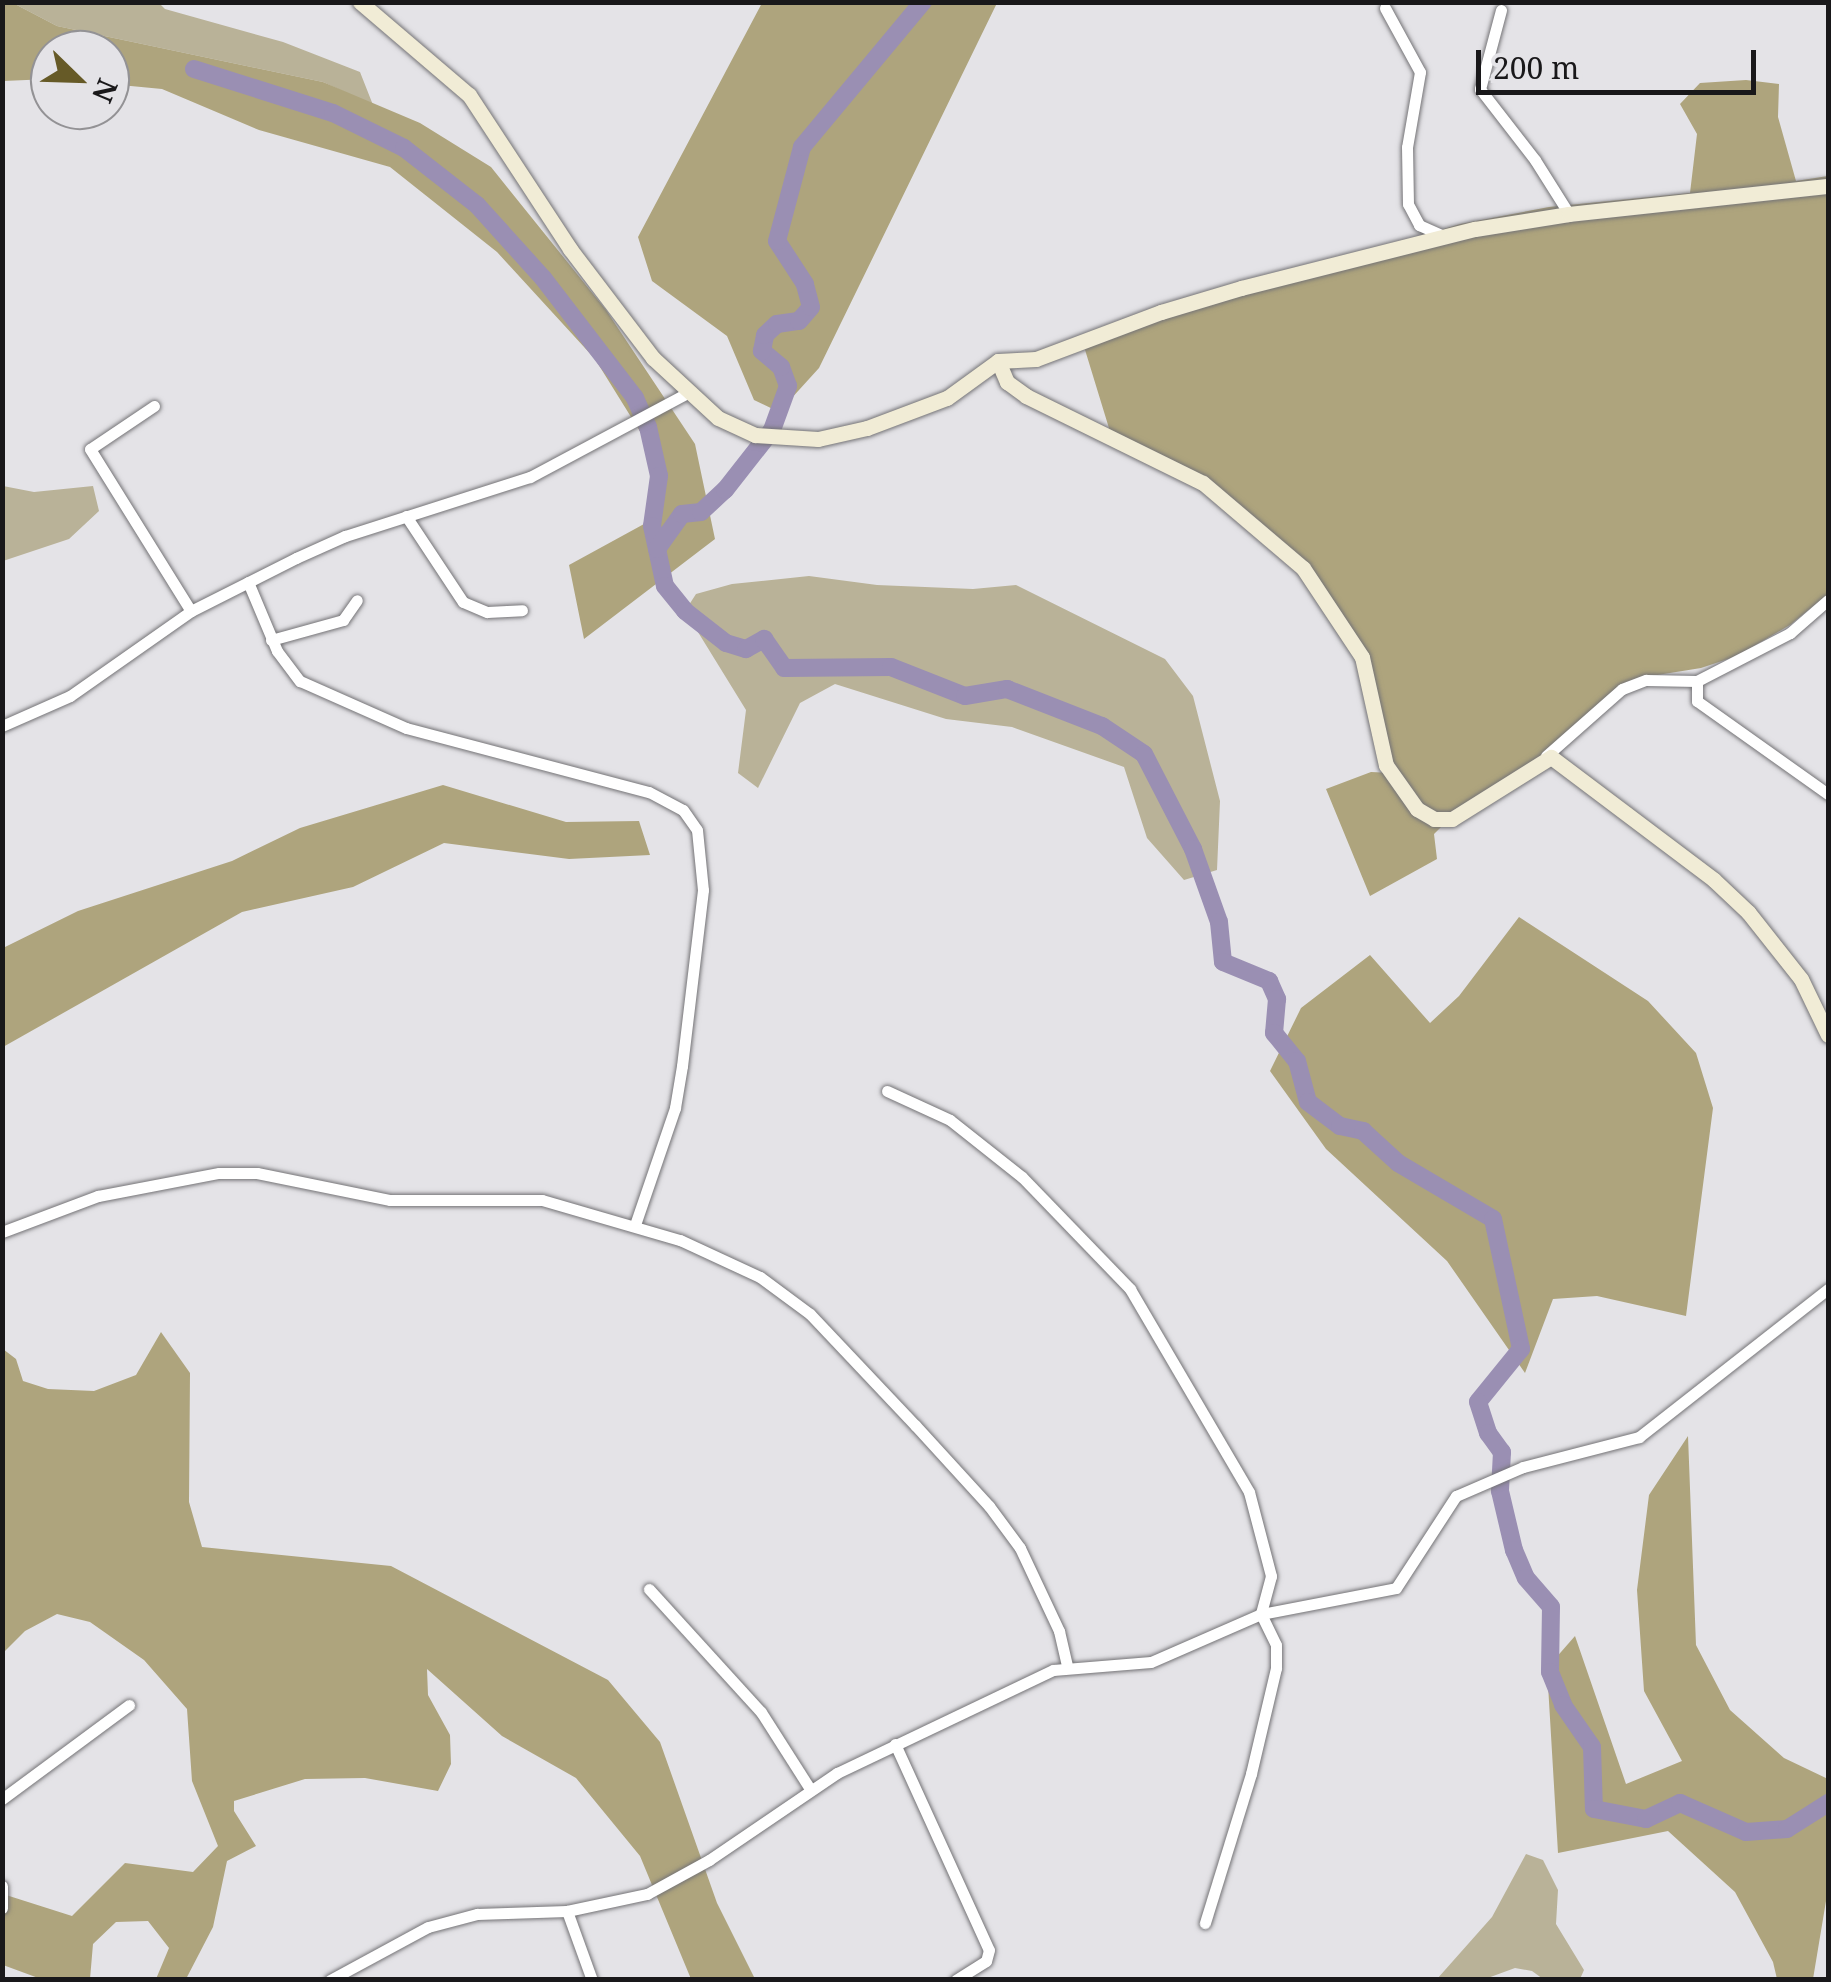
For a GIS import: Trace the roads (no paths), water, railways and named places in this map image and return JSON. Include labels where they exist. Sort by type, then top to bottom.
[{"type":"main road","points":[[360,2],[469,95],[618,316],[718,418],[763,435],[818,439],[867,428],[948,398],[998,360],[1036,359],[1161,312],[1444,236],[1569,214],[1828,186]]},
{"type":"main road","points":[[998,360],[1007,382],[1026,396],[1203,483],[1303,568],[1362,657],[1386,765],[1417,810],[1434,819],[1452,820],[1546,756],[1734,898],[1777,943],[1810,993],[1828,1035]]},
{"type":"street","points":[[1386,8],[1420,72],[1407,147],[1408,204],[1418,224],[1444,236]]},
{"type":"street","points":[[1501,10],[1480,89],[1536,160],[1569,214]]},
{"type":"street","points":[[2,726],[70,696],[191,612],[248,582],[335,540],[530,477],[689,392]]},
{"type":"street","points":[[154,406],[90,449],[191,612]]},
{"type":"street","points":[[406,516],[463,602],[487,612],[522,610]]},
{"type":"street","points":[[248,582],[271,640],[300,680],[406,728],[649,792],[683,810],[696,830],[703,890],[682,1066],[675,1108],[635,1225]]},
{"type":"street","points":[[271,640],[342,620],[357,600]]},
{"type":"street","points":[[1546,756],[1635,682],[1697,680],[1790,633],[1828,600]]},
{"type":"street","points":[[1697,680],[1696,702],[1828,794]]},
{"type":"street","points":[[888,1091],[950,1120],[1022,1177],[1130,1289],[1249,1492],[1270,1576],[1261,1614],[1276,1644],[1272,1696],[1205,1923]]},
{"type":"street","points":[[2,1232],[98,1196],[219,1172],[256,1173],[390,1200],[542,1200],[680,1240],[760,1277],[841,1344],[1010,1532],[1059,1630],[1066,1666]]},
{"type":"street","points":[[330,1980],[428,1927],[477,1914],[567,1911],[647,1894],[680,1878],[810,1789],[895,1744],[1066,1666],[1151,1662],[1261,1614],[1396,1588],[1450,1500],[1523,1468],[1647,1432],[1828,1289]]},
{"type":"street","points":[[649,1589],[761,1712],[810,1789]]},
{"type":"street","points":[[2,1799],[129,1705]]},
{"type":"street","points":[[895,1744],[988,1950],[986,1960],[956,1980]]},
{"type":"street","points":[[2,1886],[2,1908]]},
{"type":"street","points":[[567,1911],[592,1980]]},
{"type":"waterway","points":[[657,549],[682,514],[701,512],[725,490],[772,430],[788,386],[781,367],[762,351],[765,335],[777,324],[799,321],[811,307],[805,284],[777,241],[802,147],[923,2]]},
{"type":"waterway","points":[[194,69],[333,113],[404,148],[477,205],[543,278],[635,398],[648,427],[659,476],[652,526],[665,586],[685,611],[726,643],[746,649],[764,639],[784,668],[891,667],[965,696],[1007,689],[1102,726],[1144,754],[1193,849],[1219,922],[1223,962],[1269,981],[1277,999],[1274,1033],[1297,1061],[1308,1102],[1340,1126],[1363,1131],[1398,1163],[1493,1219],[1521,1349],[1478,1402],[1488,1433],[1502,1452],[1500,1491],[1514,1550],[1526,1578],[1551,1607],[1550,1672],[1563,1705],[1592,1747],[1594,1809],[1646,1819],[1680,1803],[1746,1832],[1787,1829],[1828,1803]]}]
